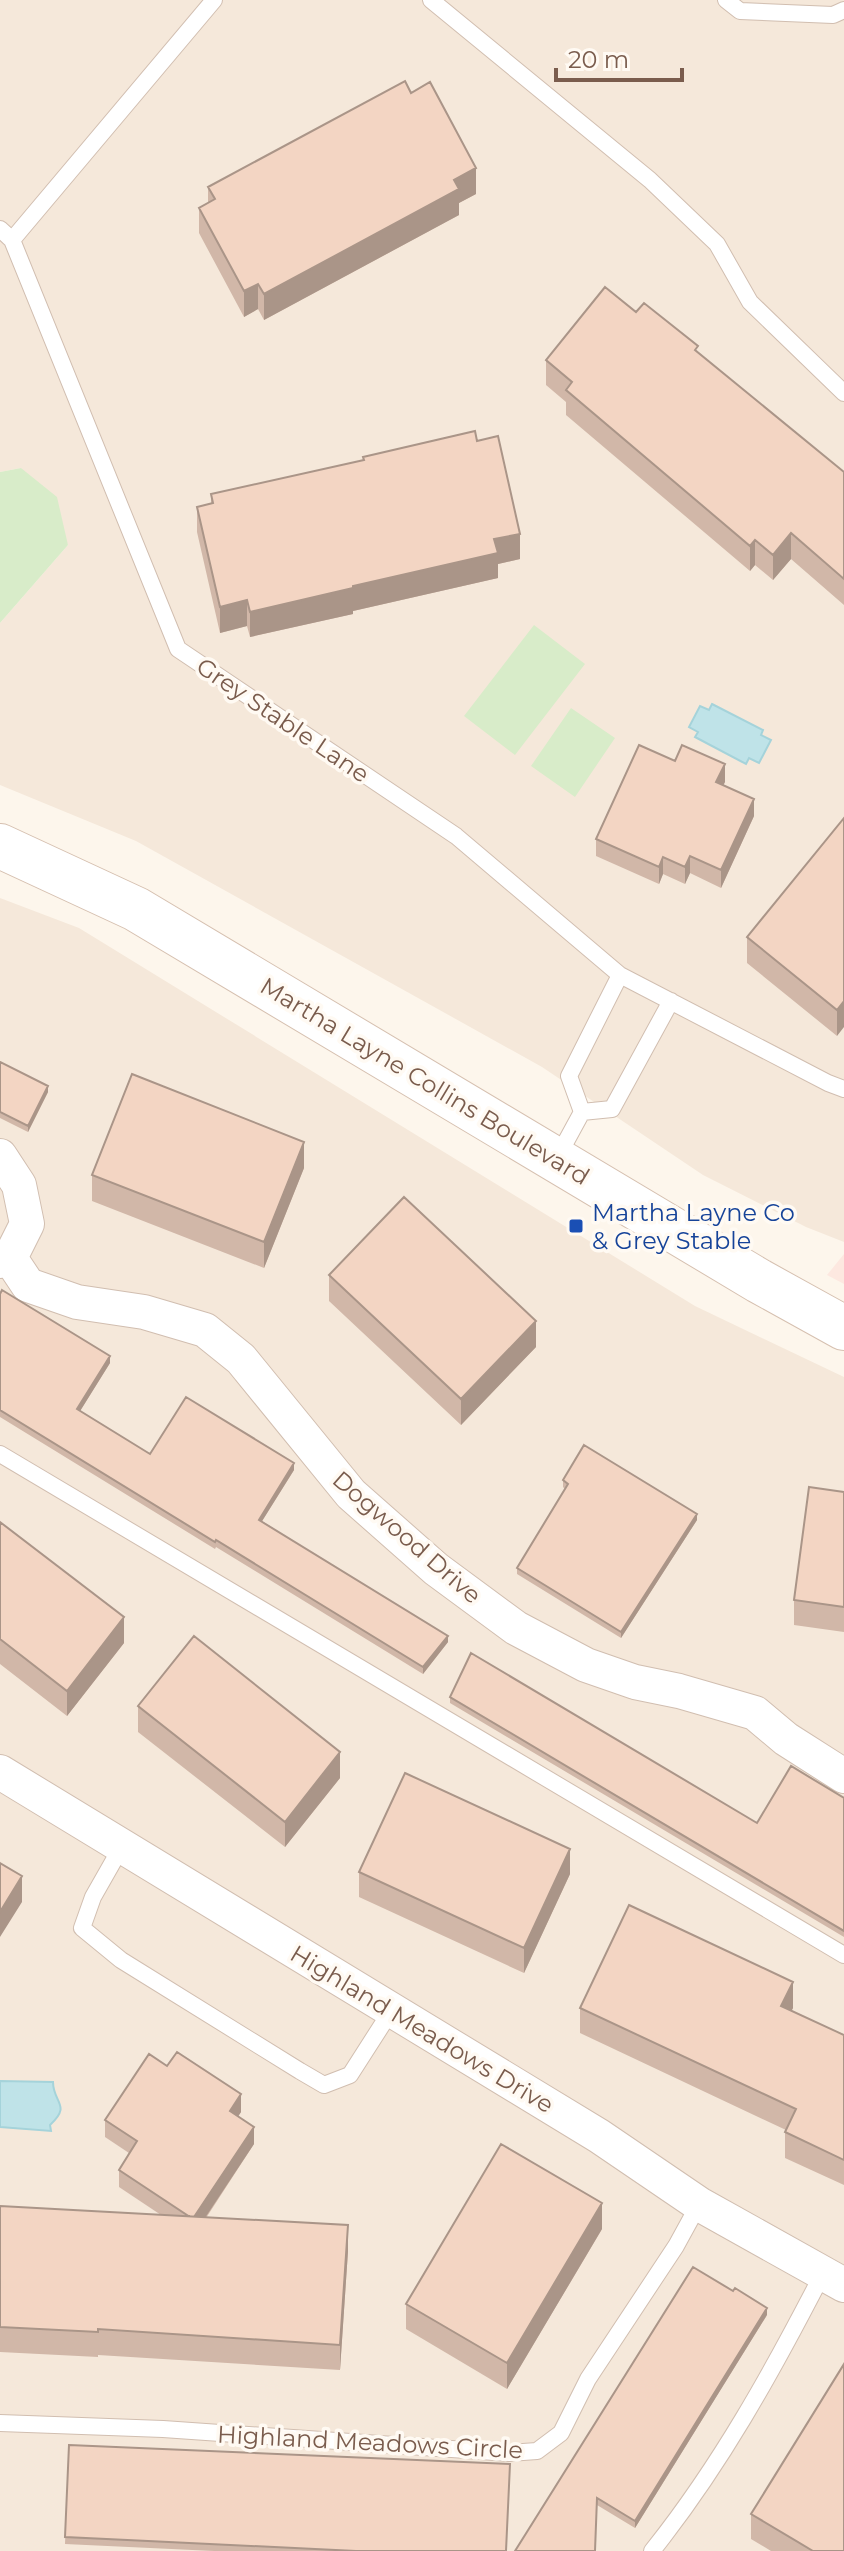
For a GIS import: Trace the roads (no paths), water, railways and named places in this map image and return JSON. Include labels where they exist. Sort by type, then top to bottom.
[{"type":"main road","name":"Martha Layne Collins Boulevard","points":[[0,846],[136,909],[759,1281],[844,1328]]},
{"type":"street","points":[[0,1156],[19,1185],[27,1224],[5,1259]]},
{"type":"street","name":"Dogwood Drive","points":[[5,1259],[28,1285],[77,1302],[144,1312],[205,1330],[241,1359],[351,1494],[436,1569],[516,1628],[586,1665],[635,1682],[755,1713],[786,1739],[844,1776]]},
{"type":"street","name":"Highland Meadows Drive","points":[[0,1772],[599,2136],[699,2204],[833,2280]]},
{"type":"lane","name":"Grey Stable Lane","points":[[214,0],[6,234],[178,649],[456,836],[620,975],[844,1089]]},
{"type":"lane","points":[[431,0],[650,180],[684,212],[717,244],[750,302],[844,393]]},
{"type":"lane","points":[[726,0],[740,11],[833,15],[844,10]]},
{"type":"lane","points":[[557,1158],[582,1112],[569,1076],[620,975]]},
{"type":"lane","points":[[582,1112],[612,1109],[671,1001]]},
{"type":"lane","points":[[0,1454],[844,1955]]},
{"type":"lane","points":[[122,1846],[93,1897],[82,1928],[121,1960],[287,2063],[324,2085],[350,2075],[391,2011]]},
{"type":"lane","name":"Highland Meadows Circle","points":[[0,2423],[163,2429],[509,2453],[537,2451],[561,2433],[588,2379],[676,2246],[699,2204]]},
{"type":"lane","points":[[652,2551],[693,2499],[833,2280]]},
{"type":"water","points":[[712,704],[763,730],[761,735],[771,740],[759,763],[749,758],[746,764],[695,737],[698,732],[689,727],[700,706],[709,710]]},
{"type":"water","points":[[0,2081],[53,2082],[61,2108],[50,2125],[51,2131],[0,2127]]},
{"type":"place","name":"Martha Layne Co & Grey Stable","points":[[576,1226]]}]
